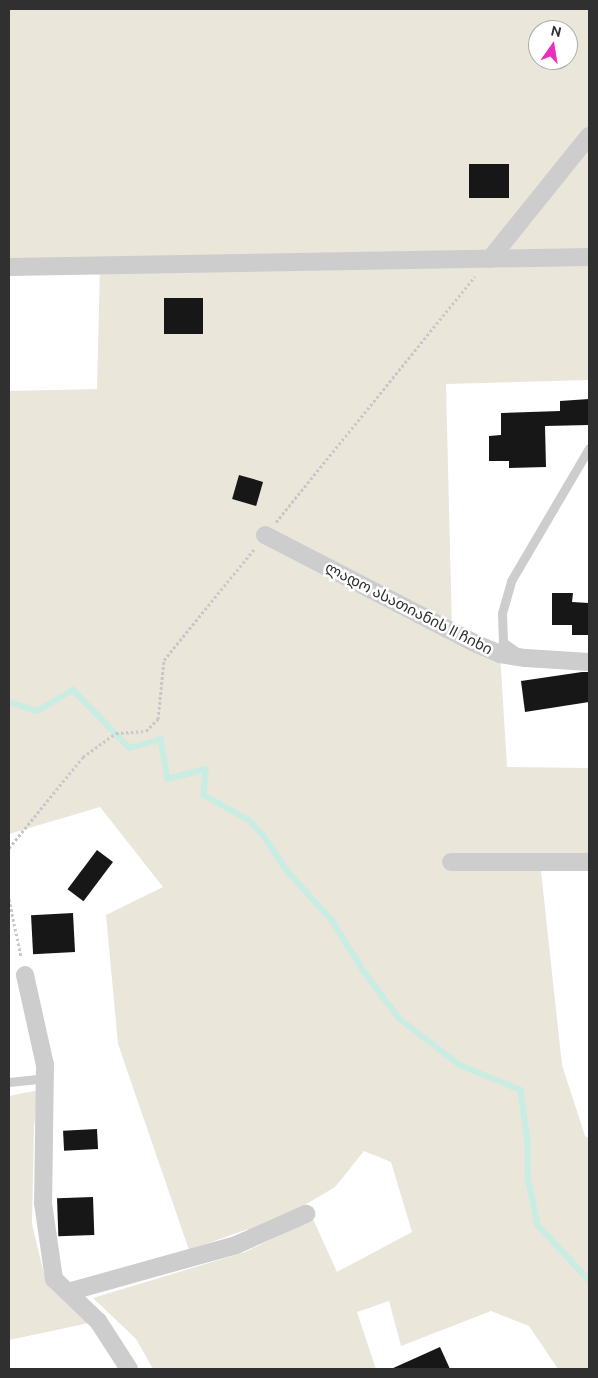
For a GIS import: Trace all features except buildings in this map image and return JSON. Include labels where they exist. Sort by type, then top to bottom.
[{"type":"street","points":[[490,258],[589,136]]},
{"type":"street","points":[[9,268],[589,257]]},
{"type":"street","name":"ლადო ასათიანის II ჩიხი","points":[[265,535],[472,642],[500,654],[526,658],[589,662]]},
{"type":"street","points":[[451,862],[589,862]]},
{"type":"street","points":[[25,975],[45,1065],[43,1203],[54,1279],[98,1321],[128,1369]]},
{"type":"street","points":[[68,1292],[236,1245],[306,1214]]},
{"type":"lane","points":[[526,658],[503,642],[502,613],[511,581],[589,448]]},
{"type":"lane","points":[[9,1082],[45,1078]]},
{"type":"path","points":[[9,848],[83,757],[116,733],[146,731],[158,718],[164,660],[490,258]]},
{"type":"path","points":[[9,899],[25,975]]},
{"type":"shaded area","points":[[9,9],[589,9],[589,380],[446,384],[452,631],[500,654],[507,767],[589,768],[589,862],[540,862],[562,1065],[585,1136],[589,1138],[589,1369],[558,1369],[529,1326],[491,1311],[401,1346],[389,1301],[357,1312],[376,1369],[153,1369],[136,1339],[93,1298],[245,1252],[313,1219],[337,1272],[412,1232],[391,1162],[364,1151],[335,1187],[251,1237],[248,1229],[189,1250],[118,1044],[106,915],[163,887],[100,807],[9,834],[9,391],[97,389],[100,266],[9,267]]},
{"type":"shaded area","points":[[39,1090],[34,1127],[32,1224],[46,1282],[89,1323],[9,1340],[9,1096]]},
{"type":"waterway","points":[[9,702],[37,711],[73,690],[130,748],[161,739],[168,779],[206,769],[204,795],[249,820],[263,835],[289,873],[332,920],[365,973],[400,1019],[460,1065],[521,1090],[528,1142],[528,1177],[538,1225],[589,1280]]}]
